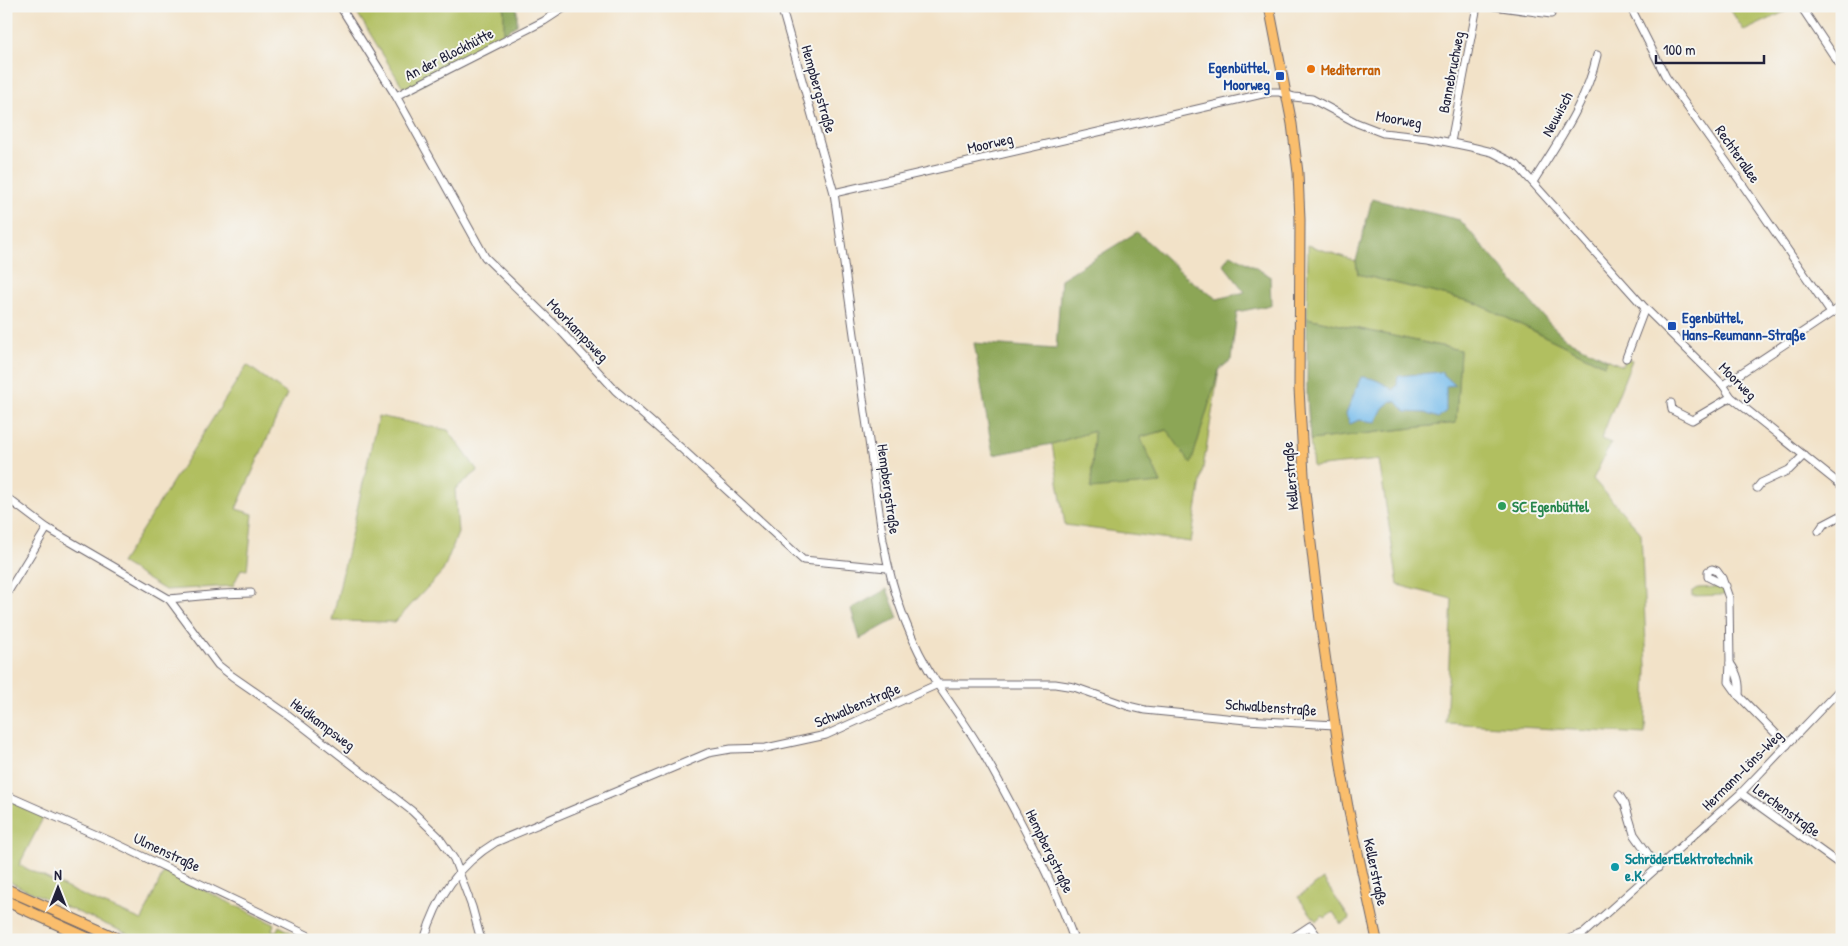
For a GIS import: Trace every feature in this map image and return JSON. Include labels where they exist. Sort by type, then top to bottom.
[{"type":"highway","points":[[6,890],[121,940]]},
{"type":"highway","points":[[6,902],[92,940]]},
{"type":"main road","name":"Kellerstraße","points":[[1269,6],[1287,94],[1296,153],[1300,220],[1299,389],[1303,470],[1320,620],[1348,807],[1377,940]]},
{"type":"street","name":"Moorkampsweg","points":[[340,6],[396,96],[485,257],[560,330],[615,390],[803,560],[887,568]]},
{"type":"street","name":"An der Blockhütte","points":[[396,96],[544,21],[567,6]]},
{"type":"street","name":"Hempbergstraße","points":[[781,6],[834,193],[887,568],[904,621],[938,684],[982,750],[1020,819],[1046,870],[1074,940]]},
{"type":"street","name":"Bannebruchweg","points":[[1451,142],[1477,6]]},
{"type":"street","points":[[1494,6],[1551,14]]},
{"type":"street","name":"Rechterallee","points":[[1630,6],[1666,77],[1740,180],[1831,313]]},
{"type":"street","points":[[1802,8],[1842,68]]},
{"type":"street","name":"Neuwisch","points":[[1533,182],[1564,132],[1593,74],[1597,55]]},
{"type":"street","name":"Moorweg","points":[[834,193],[1271,92],[1312,99],[1357,123],[1382,133],[1451,142],[1492,152],[1517,165],[1645,308],[1723,385],[1731,397],[1842,486]]},
{"type":"street","points":[[1723,385],[1842,306]]},
{"type":"street","points":[[1626,358],[1645,308]]},
{"type":"street","points":[[1671,403],[1672,410],[1692,420],[1731,397]]},
{"type":"street","points":[[1757,488],[1761,484],[1789,470],[1804,455]]},
{"type":"street","name":"Heidkampsweg","points":[[6,497],[47,528],[169,599],[218,665],[287,714],[412,811],[438,836],[448,850],[459,872],[481,940]]},
{"type":"street","points":[[1819,531],[1823,525],[1842,515]]},
{"type":"street","points":[[6,595],[47,528]]},
{"type":"street","points":[[1726,586],[1729,598],[1729,682],[1739,696],[1787,745]]},
{"type":"street","points":[[169,599],[222,594],[250,594]]},
{"type":"street","name":"Schwalbenstraße","points":[[424,940],[437,905],[459,872],[470,860],[496,842],[708,753],[731,749],[766,748],[826,735],[938,684],[1055,684],[1074,686],[1128,706],[1145,710],[1246,720],[1335,725]]},
{"type":"street","name":"Hermann-Löns-Weg","points":[[1567,940],[1584,933],[1741,793],[1842,688]]},
{"type":"street","name":"Lerchenstraße","points":[[1741,793],[1842,866]]},
{"type":"street","name":"Ulmenstraße","points":[[6,795],[203,884],[307,935],[313,940]]},
{"type":"street","points":[[1619,795],[1625,804],[1634,834],[1658,868]]},
{"type":"street","points":[[1289,940],[1310,926],[1320,940]]},
{"type":"green space","points":[[353,6],[504,6],[504,33],[407,94]]},
{"type":"green space","points":[[504,6],[517,6],[517,25],[504,33]]},
{"type":"green space","points":[[1728,6],[1797,6],[1744,31]]},
{"type":"green space","points":[[1372,199],[1460,220],[1549,323],[1566,339],[1607,359],[1604,365],[1476,303],[1358,274],[1356,261]]},
{"type":"green space","points":[[1137,232],[1189,279],[1217,299],[1245,292],[1223,264],[1231,254],[1270,276],[1271,305],[1237,312],[1231,360],[1219,370],[1191,464],[1167,430],[1140,437],[1161,483],[1091,489],[1094,431],[1052,444],[993,455],[974,343],[1056,349],[1061,279]]},
{"type":"green space","name":"SC Egenbüttel","points":[[1308,245],[1356,261],[1358,274],[1476,303],[1604,365],[1607,359],[1622,366],[1626,358],[1632,360],[1601,439],[1611,443],[1593,479],[1641,533],[1647,667],[1645,734],[1446,723],[1452,599],[1398,585],[1379,460],[1313,467],[1310,440],[1456,423],[1460,350],[1307,318]]},
{"type":"green space","points":[[1307,318],[1460,350],[1456,423],[1310,440],[1307,396]]},
{"type":"green space","points":[[247,365],[287,394],[236,509],[253,514],[247,570],[241,569],[233,586],[165,590],[121,563]]},
{"type":"green space","points":[[1219,370],[1191,542],[1065,525],[1052,444],[1094,431],[1091,488],[1161,483],[1140,437],[1168,430],[1191,463]]},
{"type":"green space","points":[[378,416],[448,430],[478,471],[455,489],[458,533],[443,571],[395,622],[332,621]]},
{"type":"green space","points":[[1698,588],[1723,588],[1725,595],[1692,596],[1692,592]]},
{"type":"green space","points":[[887,589],[898,618],[860,639],[851,609]]},
{"type":"green space","points":[[6,799],[44,816],[19,865],[86,897],[142,920],[164,871],[274,924],[272,930],[276,932],[279,926],[306,940],[142,940],[24,889],[6,880]]},
{"type":"green space","points":[[1323,879],[1350,919],[1341,924],[1333,912],[1325,918],[1323,916],[1316,921],[1298,897]]},
{"type":"water","points":[[1441,372],[1455,385],[1446,386],[1446,411],[1438,418],[1425,413],[1406,412],[1397,402],[1391,401],[1383,408],[1376,422],[1359,420],[1350,424],[1346,414],[1361,377],[1378,381],[1393,390],[1397,385],[1398,376]]},
{"type":"place","name":"Mediterran","points":[[1311,69]]},
{"type":"place","name":"Egenbüttel, Moorweg","points":[[1280,76]]},
{"type":"place","name":"Egenbüttel, Hans-Reumann-Straße","points":[[1672,326]]},
{"type":"place","name":"SC Egenbüttel","points":[[1502,506]]},
{"type":"place","name":"SchröderElektrotechnik e.K.","points":[[1615,867]]}]
